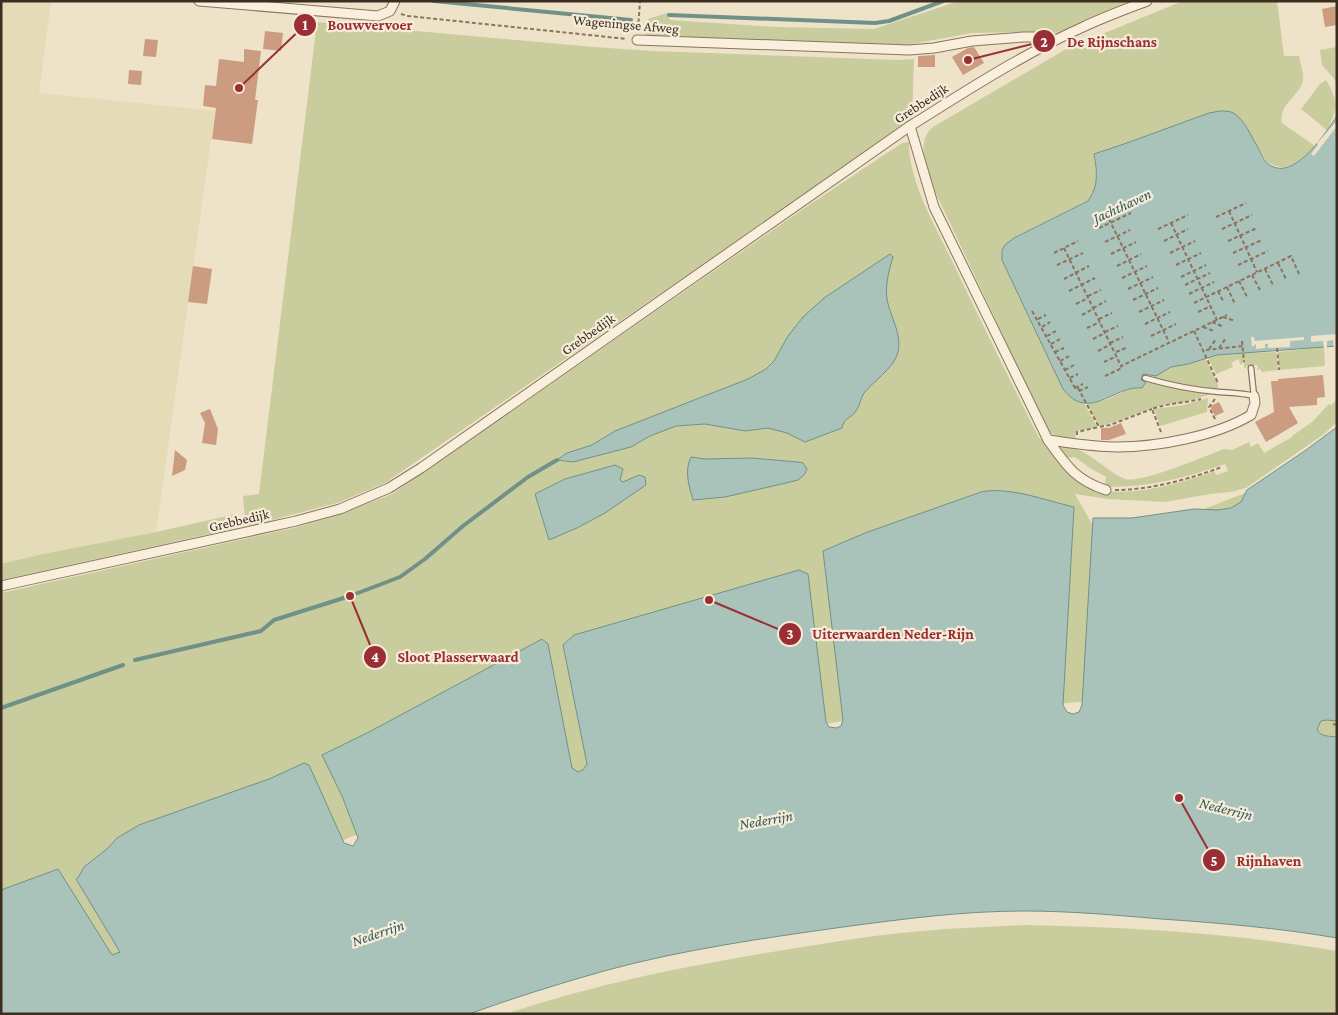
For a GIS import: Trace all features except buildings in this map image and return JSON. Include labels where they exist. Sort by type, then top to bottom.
[{"type":"street","points":[[199,1],[378,16],[390,11],[395,1]]},
{"type":"street","name":"Grebbedijk","points":[[1,586],[296,521],[340,509],[389,488],[910,126],[980,82],[1082,27],[1147,1]]},
{"type":"street","name":"Wageningse Afweg","points":[[637,40],[910,50],[972,41],[1023,37],[1038,37],[1050,44]]},
{"type":"street","points":[[910,126],[934,207],[1048,440],[1070,471],[1086,483],[1106,490]]},
{"type":"street","points":[[1048,440],[1116,447],[1163,442],[1201,435],[1238,423],[1251,415],[1254,396]]},
{"type":"lane","points":[[1145,378],[1186,388],[1219,392],[1241,392],[1254,396],[1251,368]]},
{"type":"path","points":[[637,40],[640,1]]},
{"type":"path","name":"Wageningse Afweg","points":[[390,11],[408,16],[637,40]]},
{"type":"path","points":[[1216,217],[1246,203]]},
{"type":"path","points":[[1229,211],[1257,272]]},
{"type":"path","points":[[1099,228],[1132,212]]},
{"type":"path","points":[[1158,229],[1188,215]]},
{"type":"path","points":[[1222,229],[1252,216]]},
{"type":"path","points":[[1109,219],[1169,343]]},
{"type":"path","points":[[1171,223],[1217,320]]},
{"type":"path","points":[[1228,241],[1257,228]]},
{"type":"path","points":[[1164,241],[1188,229]]},
{"type":"path","points":[[1105,242],[1130,230]]},
{"type":"path","points":[[1233,253],[1262,240]]},
{"type":"path","points":[[1054,253],[1078,241]]},
{"type":"path","points":[[1170,253],[1195,241]]},
{"type":"path","points":[[1111,254],[1136,242]]},
{"type":"path","points":[[1064,248],[1121,366]]},
{"type":"path","points":[[1238,265],[1268,251]]},
{"type":"path","points":[[1057,265],[1083,253]]},
{"type":"path","points":[[1176,265],[1200,253]]},
{"type":"path","points":[[1116,266],[1141,254]]},
{"type":"path","points":[[1194,303],[1291,256],[1299,274]]},
{"type":"path","points":[[1278,262],[1286,279]]},
{"type":"path","points":[[1181,277],[1206,265]]},
{"type":"path","points":[[1064,278],[1089,266]]},
{"type":"path","points":[[1122,278],[1147,266]]},
{"type":"path","points":[[1265,268],[1273,285]]},
{"type":"path","points":[[1185,285],[1210,274]]},
{"type":"path","points":[[1252,275],[1260,292]]},
{"type":"path","points":[[1128,289],[1153,277]]},
{"type":"path","points":[[1069,291],[1095,278]]},
{"type":"path","points":[[1239,281],[1247,297]]},
{"type":"path","points":[[1189,294],[1214,282]]},
{"type":"path","points":[[1227,287],[1235,304]]},
{"type":"path","points":[[1133,300],[1158,288]]},
{"type":"path","points":[[1076,304],[1101,290]]},
{"type":"path","points":[[1218,291],[1223,302]]},
{"type":"path","points":[[1139,312],[1164,300]]},
{"type":"path","points":[[1082,315],[1106,301]]},
{"type":"path","points":[[1198,312],[1211,306]]},
{"type":"path","points":[[1032,311],[1099,427]]},
{"type":"path","points":[[1145,324],[1170,312]]},
{"type":"path","points":[[1087,328],[1112,313]]},
{"type":"path","points":[[1038,319],[1046,315]]},
{"type":"path","points":[[1105,376],[1122,368],[1121,366],[1227,315]]},
{"type":"path","points":[[1223,317],[1235,321]]},
{"type":"path","points":[[1042,327],[1050,322]]},
{"type":"path","points":[[1212,322],[1224,326]]},
{"type":"path","points":[[1151,336],[1176,324]]},
{"type":"path","points":[[1093,339],[1118,326]]},
{"type":"path","points":[[1203,327],[1214,331]]},
{"type":"path","points":[[1047,336],[1056,331]]},
{"type":"path","points":[[1194,331],[1212,369]]},
{"type":"path","points":[[1098,351],[1123,337]]},
{"type":"path","points":[[1219,348],[1226,338]]},
{"type":"path","points":[[1051,344],[1060,339]]},
{"type":"path","points":[[1216,339],[1208,350],[1243,346]]},
{"type":"path","points":[[1242,341],[1244,362]]},
{"type":"path","points":[[1104,362],[1128,347]]},
{"type":"path","points":[[1056,352],[1064,348]]},
{"type":"path","points":[[1277,348],[1278,370]]},
{"type":"path","points":[[1060,361],[1069,356]]},
{"type":"path","points":[[1065,370],[1074,365]]},
{"type":"path","points":[[1070,378],[1078,374]]},
{"type":"path","points":[[1075,388],[1083,384]]},
{"type":"path","points":[[1079,391],[1088,387]]},
{"type":"path","points":[[1212,396],[1218,394]]},
{"type":"path","points":[[1075,444],[1077,432],[1110,425],[1161,406],[1184,404],[1206,397]]},
{"type":"path","points":[[1152,409],[1161,430],[1163,442]]},
{"type":"path","points":[[1106,490],[1158,485],[1222,467]]},
{"type":"path","points":[[1333,724],[1337,725]]},
{"type":"shaded area","points":[[1,1],[51,1],[39,93],[215,111],[156,532],[1,564]]},
{"type":"green space","points":[[959,1],[1135,1],[1052,37],[1037,32],[972,33],[906,45],[821,45],[646,36],[648,19],[667,13],[670,20],[776,27],[874,29]]},
{"type":"green space","points":[[1183,1],[1277,1],[1284,56],[1299,56],[1303,77],[1298,90],[1283,110],[1282,123],[1315,146],[1305,157],[1288,167],[1275,166],[1267,162],[1251,136],[1237,121],[1229,115],[1209,113],[1094,154],[1097,184],[1088,201],[1014,238],[1002,260],[1063,389],[1067,394],[1084,403],[1097,427],[1076,431],[1075,440],[1058,437],[1048,431],[931,183],[924,154],[925,139],[933,127],[1068,48]]},
{"type":"green space","points":[[317,22],[653,51],[897,60],[914,59],[912,118],[385,483],[337,503],[249,526],[245,520],[243,496],[259,494]]},
{"type":"green space","points":[[1337,47],[1337,82],[1322,65],[1320,50]]},
{"type":"green space","points":[[1326,80],[1333,93],[1335,105],[1335,110],[1327,130],[1301,109],[1320,84]]},
{"type":"green space","points":[[909,142],[913,173],[918,188],[1006,373],[1039,438],[1044,441],[1063,469],[1078,482],[1092,488],[1127,492],[1165,486],[1214,471],[1216,475],[1228,471],[1225,464],[1167,481],[1123,487],[1107,487],[1105,485],[1106,477],[1075,457],[1066,458],[1059,449],[1060,447],[1078,450],[1125,479],[1145,477],[1158,474],[1224,449],[1232,450],[1249,442],[1251,447],[1258,443],[1264,453],[1292,437],[1312,422],[1329,404],[1331,405],[1337,400],[1337,422],[1324,434],[1246,488],[1165,502],[1108,499],[1075,494],[1093,526],[1194,513],[1299,472],[1337,451],[1337,737],[1079,702],[837,722],[587,769],[350,837],[123,950],[29,1014],[1,1014],[1,593],[298,527],[341,514],[392,494],[803,209],[902,143]]},
{"type":"green space","points":[[1324,347],[1325,366],[1279,370],[1278,352]]},
{"type":"green space","points":[[1276,352],[1278,370],[1261,372],[1261,369],[1257,370],[1258,365],[1246,366],[1244,368],[1244,353]]},
{"type":"green space","points":[[1243,353],[1244,362],[1241,365],[1238,359],[1231,363],[1233,367],[1216,374],[1208,358],[1217,355]]},
{"type":"green space","points":[[1205,358],[1218,384],[1218,389],[1186,386],[1154,379],[1154,376],[1171,367]]},
{"type":"green space","points":[[1146,382],[1212,394],[1184,402],[1161,405],[1099,426],[1086,403],[1106,400],[1131,388],[1140,388]]},
{"type":"green space","points":[[1208,398],[1207,412],[1160,426],[1154,409],[1184,405]]},
{"type":"green space","points":[[236,514],[237,521],[232,529],[1,580],[1,564]]},
{"type":"green space","points":[[1024,925],[1102,927],[1220,935],[1337,951],[1337,1014],[506,1014],[604,986],[738,958],[884,935]]},
{"type":"water","name":"Jachthaven","points":[[1220,111],[1232,112],[1239,117],[1267,163],[1277,168],[1287,167],[1307,154],[1325,134],[1337,116],[1337,346],[1217,355],[1171,367],[1156,376],[1143,374],[1141,380],[1146,382],[1142,388],[1122,392],[1092,403],[1082,403],[1073,399],[1063,389],[1002,260],[1002,250],[1014,238],[1088,201],[1096,184],[1094,154],[1209,113]]},
{"type":"water","points":[[890,254],[893,257],[888,278],[887,299],[898,334],[899,348],[895,360],[864,393],[854,414],[846,419],[842,428],[805,442],[787,433],[768,428],[745,431],[705,424],[676,426],[650,436],[631,447],[573,462],[557,460],[567,453],[592,445],[615,431],[748,379],[766,369],[774,361],[788,336],[803,317],[824,298]]},
{"type":"water","name":"Nederrijn","points":[[1337,427],[1337,721],[1321,721],[1317,729],[1323,735],[1337,737],[1337,938],[1249,926],[1075,912],[978,912],[843,927],[692,951],[604,971],[536,991],[469,1014],[1,1014],[1,890],[58,869],[112,955],[120,952],[76,879],[84,867],[108,848],[117,838],[139,825],[269,779],[304,763],[309,765],[344,843],[353,846],[358,838],[342,796],[322,755],[369,732],[542,639],[548,644],[572,768],[578,772],[583,770],[587,764],[563,645],[574,635],[799,570],[808,574],[826,722],[829,727],[836,728],[841,726],[843,720],[823,551],[865,533],[981,492],[1004,491],[1074,507],[1063,705],[1067,712],[1073,714],[1079,712],[1082,705],[1093,518],[1132,518],[1194,509],[1218,510],[1231,508],[1241,502],[1247,490]]},
{"type":"water","points":[[691,457],[705,459],[751,458],[798,462],[803,463],[807,469],[798,480],[725,497],[693,500],[688,473]]},
{"type":"water","points":[[615,465],[623,469],[620,480],[623,482],[639,475],[645,477],[646,485],[605,513],[549,540],[535,494],[565,479]]},
{"type":"pier","points":[[1335,123],[1337,126],[1314,156],[1311,154],[1318,145],[1317,143]]},
{"type":"pier","points":[[1337,334],[1337,349],[1334,349],[1333,340],[1327,341],[1327,350],[1324,350],[1323,341],[1311,342],[1311,336]]},
{"type":"pier","points":[[1251,337],[1254,337],[1255,341],[1304,337],[1304,340],[1290,341],[1290,347],[1268,348],[1268,344],[1265,344],[1265,348],[1256,349],[1256,344],[1252,347]]},
{"type":"waterway","points":[[434,1],[631,20]]},
{"type":"waterway","points":[[669,15],[875,23],[889,21],[943,1]]},
{"type":"waterway","points":[[135,660],[261,631],[274,620],[350,596],[400,577],[528,477],[557,460]]},
{"type":"waterway","points":[[1,708],[123,665]]},
{"type":"place","name":"De Rijnschans","points":[[968,60]]},
{"type":"place","name":"Bouwvervoer","points":[[239,88]]},
{"type":"place","name":"Sloot Plasserwaard","points":[[350,596]]},
{"type":"place","name":"Uiterwaarden Neder-Rijn","points":[[709,600]]},
{"type":"place","name":"Rijnhaven","points":[[1179,798]]}]
